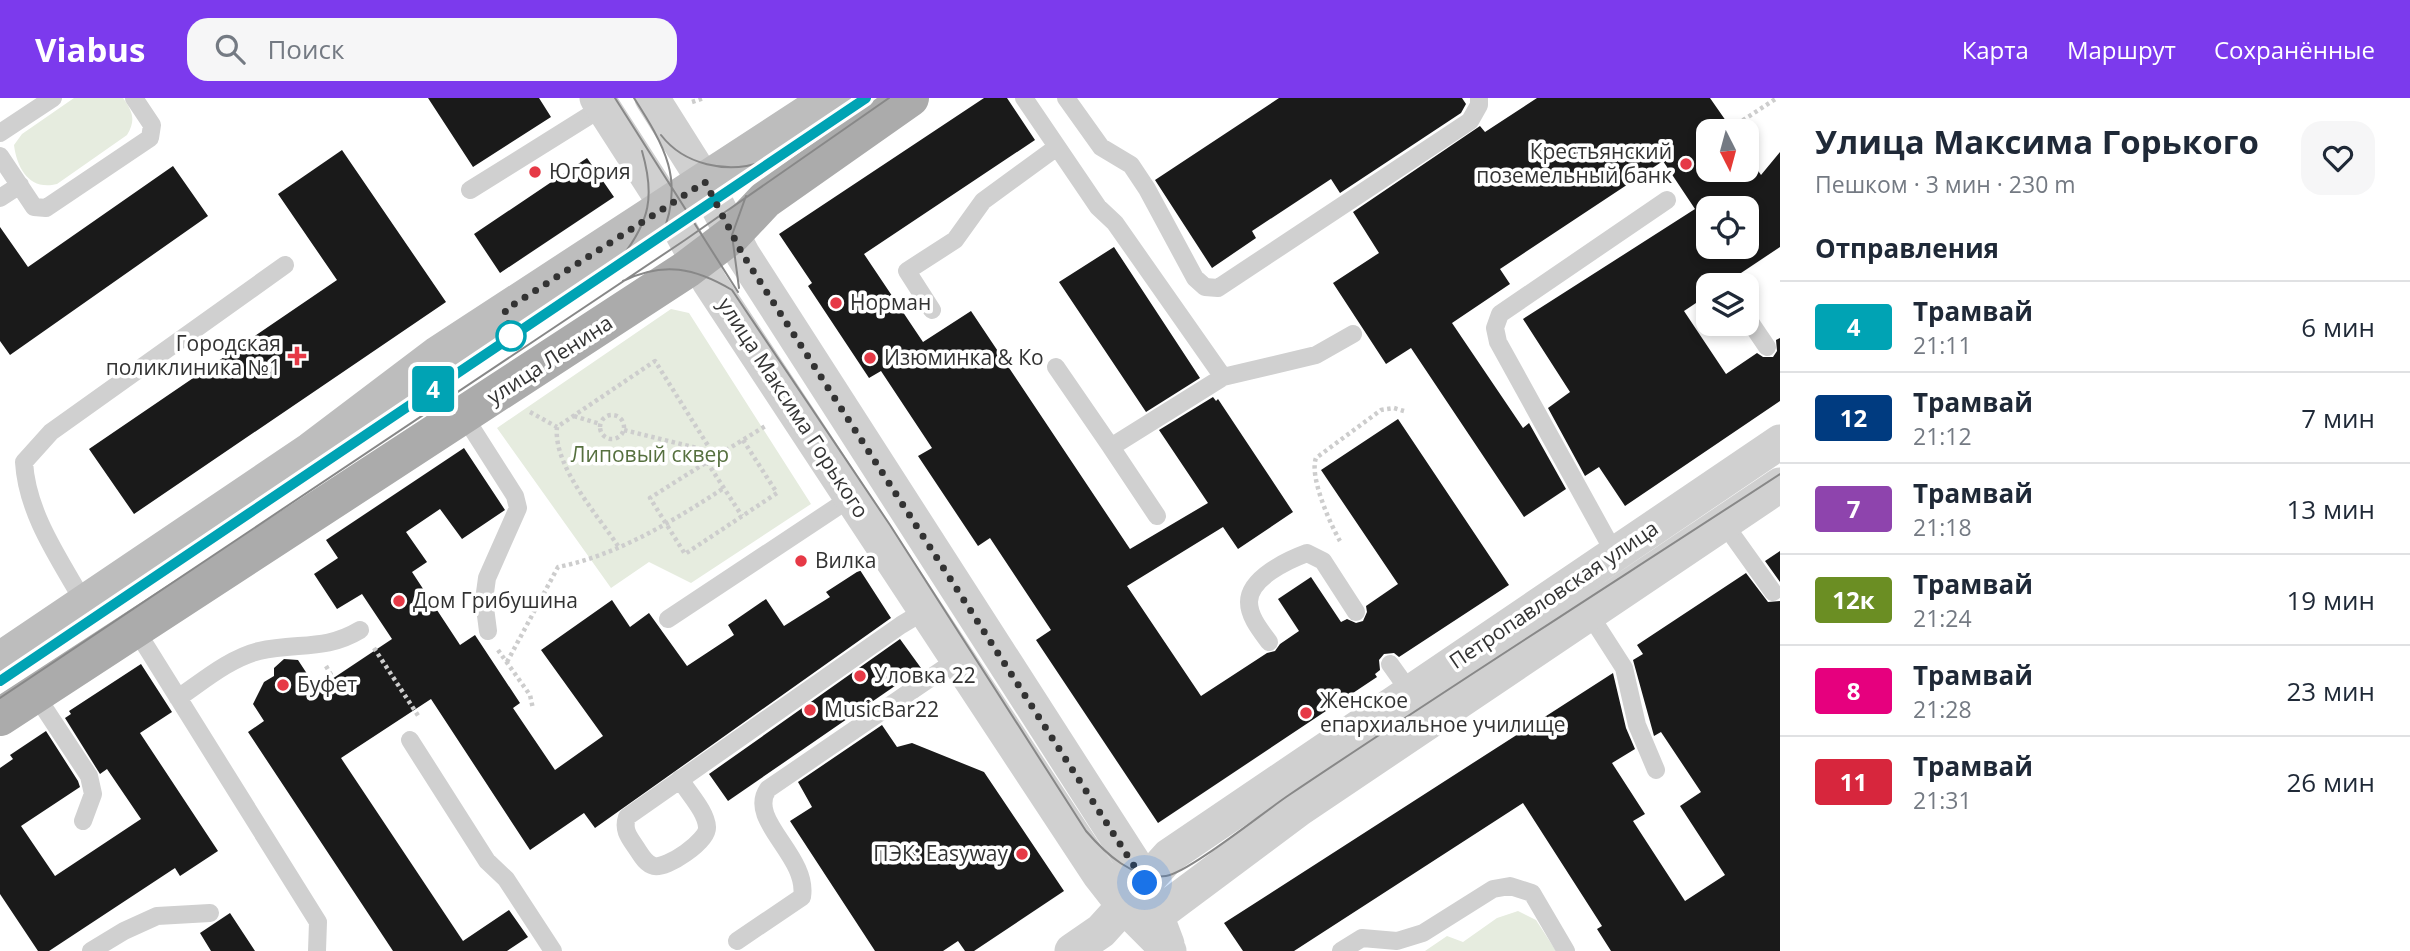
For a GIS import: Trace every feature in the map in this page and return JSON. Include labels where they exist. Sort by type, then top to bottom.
[{"type":"main road","points":[[0,661],[311,451],[438,355],[832,98]]},
{"type":"main road","name":"улица Ленина","points":[[0,717],[134,627],[464,416],[697,262],[732,235],[765,200],[910,98]]},
{"type":"street","name":"улица Максима Горького","points":[[652,98],[705,182],[732,235],[1133,911]]},
{"type":"street","name":"улица Максима Горького","points":[[600,102],[667,207],[697,262],[1099,874],[1169,951]]},
{"type":"street","name":"Петропавловская улица","points":[[1133,911],[1169,856],[1780,442]]},
{"type":"street","name":"Петропавловская улица","points":[[1072,951],[1384,755],[1588,612],[1780,485]]},
{"type":"lane","points":[[0,133],[53,98]]},
{"type":"lane","points":[[0,156],[34,207],[46,208],[150,138],[152,125],[134,98]]},
{"type":"lane","points":[[1024,98],[1098,207],[1115,223],[1223,377]]},
{"type":"lane","points":[[1066,98],[1101,148],[1130,165],[1147,189],[1195,278],[1205,287],[1218,288],[1469,121],[1479,105],[1479,98]]},
{"type":"lane","points":[[470,190],[600,102]]},
{"type":"lane","points":[[932,310],[907,271],[955,240],[983,201],[1057,147]]},
{"type":"lane","points":[[0,198],[20,185]]},
{"type":"lane","points":[[1615,554],[1498,342],[1495,328],[1500,314],[1667,200]]},
{"type":"lane","points":[[85,604],[47,538],[25,481],[24,462],[51,432],[285,265]]},
{"type":"lane","points":[[1111,447],[1223,377],[1316,355],[1353,334]]},
{"type":"lane","points":[[1759,336],[1767,347]]},
{"type":"lane","points":[[1056,367],[1157,516]]},
{"type":"lane","points":[[464,416],[515,496],[518,508],[487,578],[484,600],[488,631]]},
{"type":"lane","points":[[668,619],[852,498]]},
{"type":"lane","points":[[1723,522],[1773,592]]},
{"type":"lane","points":[[1269,642],[1251,615],[1248,601],[1254,587],[1283,562],[1307,553],[1323,561],[1356,612]]},
{"type":"lane","points":[[680,779],[706,819],[708,831],[705,838],[668,864],[656,867],[649,864],[627,835],[624,825],[627,817],[680,779],[926,610]]},
{"type":"lane","points":[[1588,612],[1624,668],[1637,725],[1656,770]]},
{"type":"lane","points":[[134,627],[318,922],[317,951]]},
{"type":"lane","points":[[178,698],[234,660],[257,651],[300,645],[331,645],[365,636]]},
{"type":"lane","points":[[737,941],[802,897],[805,882],[800,870],[762,810],[761,798],[768,789],[958,659]]},
{"type":"lane","points":[[1390,664],[1410,692]]},
{"type":"lane","points":[[35,694],[89,776],[93,794],[83,821]]},
{"type":"lane","points":[[413,745],[487,861],[506,879],[553,951]]},
{"type":"lane","points":[[1341,951],[1362,938],[1400,946],[1493,889],[1510,886],[1532,894],[1566,951]]},
{"type":"lane","points":[[91,951],[124,931],[157,916],[210,913]]},
{"type":"path","points":[[1745,119],[1777,98]]},
{"type":"path","points":[[557,427],[655,361],[712,452]]},
{"type":"path","points":[[1343,548],[1330,524],[1314,462],[1320,452],[1381,410],[1394,408],[1404,411]]},
{"type":"path","points":[[525,409],[557,427]]},
{"type":"path","points":[[573,416],[600,424]]},
{"type":"path","points":[[618,416],[624,422],[624,430],[613,440],[605,438],[600,424],[604,418],[618,416]]},
{"type":"path","points":[[743,440],[777,493],[685,554],[650,498],[707,462],[721,454],[743,440],[771,423]]},
{"type":"path","points":[[557,427],[559,454],[618,546]]},
{"type":"path","points":[[624,430],[721,454]]},
{"type":"path","points":[[707,462],[742,516]]},
{"type":"path","points":[[507,662],[558,567],[578,563],[667,525],[724,488]]},
{"type":"path","points":[[488,631],[530,695],[533,709]]},
{"type":"path","points":[[365,636],[431,736],[413,745]]},
{"type":"path","points":[[328,670],[339,663]]},
{"type":"green space","points":[[74,98],[123,98],[132,116],[130,130],[127,135],[57,184],[39,184],[32,181],[18,162],[14,145],[22,134]]},
{"type":"green space","name":"Липовый сквер","points":[[671,309],[689,313],[811,504],[691,583],[649,562],[611,588],[497,428]]},
{"type":"green space","points":[[1518,911],[1536,920],[1556,951],[1425,951],[1447,936],[1463,942],[1497,918]]},
{"type":"building","points":[[428,98],[539,98],[551,117],[473,167]]},
{"type":"building","points":[[984,98],[1007,98],[1035,140],[864,254],[923,342],[971,311],[1130,549],[1208,503],[1159,430],[1213,397],[1216,401],[1218,399],[1293,512],[1238,549],[1223,527],[1127,586],[1201,696],[1267,653],[1275,651],[1280,644],[1299,631],[1278,599],[1311,577],[1341,622],[1347,619],[1356,623],[1363,621],[1367,612],[1366,606],[1398,584],[1321,470],[1398,419],[1509,585],[1399,657],[1394,653],[1384,654],[1379,660],[1380,670],[1375,674],[1377,677],[1158,823],[1036,640],[1051,630],[990,538],[978,546],[918,456],[932,448],[881,371],[869,378],[808,286],[812,283],[779,234]]},
{"type":"building","points":[[1279,98],[1462,98],[1466,104],[1461,113],[1340,193],[1331,179],[1252,231],[1256,238],[1212,268],[1155,180]]},
{"type":"building","points":[[1537,98],[1710,98],[1725,119],[1696,119],[1696,182],[1759,182],[1759,172],[1761,175],[1780,152],[1780,247],[1741,273],[1696,273],[1696,303],[1684,311],[1696,329],[1696,336],[1701,336],[1726,374],[1757,353],[1763,357],[1773,357],[1777,351],[1776,340],[1780,338],[1780,401],[1625,506],[1599,467],[1585,476],[1548,408],[1570,392],[1523,319],[1695,209],[1663,161],[1500,269],[1510,284],[1452,323],[1523,428],[1529,423],[1566,489],[1524,517],[1411,348],[1386,364],[1333,283],[1379,253],[1353,212],[1480,126],[1485,132]]},
{"type":"building","name":"Городская поликлиника №1","points":[[342,150],[446,302],[134,514],[89,449],[337,280],[278,194]]},
{"type":"building","points":[[587,158],[614,197],[500,273],[474,234]]},
{"type":"building","points":[[173,166],[208,216],[10,355],[0,341],[0,227],[28,267]]},
{"type":"building","points":[[1114,247],[1200,378],[1146,412],[1059,282]]},
{"type":"building","points":[[464,448],[505,510],[462,539],[440,509],[406,532],[427,562],[412,572],[460,645],[475,635],[520,703],[513,708],[555,770],[603,736],[541,650],[612,600],[630,627],[649,613],[687,666],[734,635],[728,625],[766,599],[784,626],[830,597],[826,592],[860,570],[891,618],[595,828],[584,813],[530,850],[431,699],[341,758],[463,941],[509,910],[528,937],[507,951],[393,951],[248,732],[264,721],[253,704],[264,682],[274,676],[274,668],[284,659],[298,660],[317,689],[392,639],[362,594],[337,609],[314,574],[338,558],[326,540]]},
{"type":"building","points":[[1780,551],[1780,582],[1765,561]]},
{"type":"building","points":[[1746,573],[1768,602],[1780,601],[1780,951],[1611,951],[1597,929],[1602,926],[1523,803],[1294,951],[1243,951],[1224,923],[1613,673],[1626,728],[1635,749],[1612,763],[1645,814],[1633,821],[1685,901],[1725,875],[1680,806],[1701,792],[1661,732],[1654,736],[1633,660],[1643,654],[1637,645]]},
{"type":"building","points":[[900,639],[921,668],[728,801],[709,774]]},
{"type":"building","points":[[141,664],[172,712],[140,733],[218,851],[180,876],[175,868],[49,951],[38,951],[0,894],[0,768],[13,759],[10,755],[46,731],[78,781],[80,787],[21,826],[55,876],[141,819],[107,769],[100,774],[65,718],[71,714],[69,711]]},
{"type":"building","points":[[882,725],[897,747],[912,743],[984,772],[1064,891],[974,951],[965,951],[958,941],[943,951],[875,951],[790,821],[812,807],[798,782]]},
{"type":"building","points":[[230,913],[255,951],[211,951],[200,933]]},
{"type":"tram line","points":[[615,98],[738,292]]},
{"type":"tram line","points":[[634,98],[654,132],[668,164],[672,198],[661,237]]},
{"type":"tram line","points":[[0,681],[866,98]]},
{"type":"tram line","name":"4","points":[[0,681],[866,98]]},
{"type":"tram line","points":[[0,698],[685,240],[889,98]]},
{"type":"tram line","points":[[661,135],[682,154],[707,164],[735,167],[762,162]]},
{"type":"tram line","points":[[621,258],[638,232],[647,208],[648,182],[642,151]]},
{"type":"tram line","points":[[739,288],[732,235],[746,196]]},
{"type":"tram line","points":[[623,281],[652,271],[679,270],[705,276],[732,290],[890,525],[1086,831],[1111,856],[1142,874],[1166,876],[1191,864],[1350,754],[1780,474]]},
{"type":"place","name":"Крестьянский поземельный банк","points":[[1686,164]]},
{"type":"place","name":"Югория","points":[[535,172]]},
{"type":"place","name":"Норман","points":[[836,303]]},
{"type":"place","name":"Городская поликлиника №1","points":[[297,356]]},
{"type":"place","name":"Изюминка & Ко","points":[[870,358]]},
{"type":"place","name":"Вилка","points":[[801,561]]},
{"type":"place","name":"Дом Грибушина","points":[[399,601]]},
{"type":"place","name":"Уловка 22","points":[[860,676]]},
{"type":"place","name":"Буфет","points":[[283,685]]},
{"type":"place","name":"MusicBar22","points":[[810,710]]},
{"type":"place","name":"Женское епархиальное училище","points":[[1306,713]]},
{"type":"place","name":"ПЭК: Easyway","points":[[1022,854]]},
{"type":"route","points":[[511,336],[505,310],[705,182],[743,255],[1145,883]]}]
